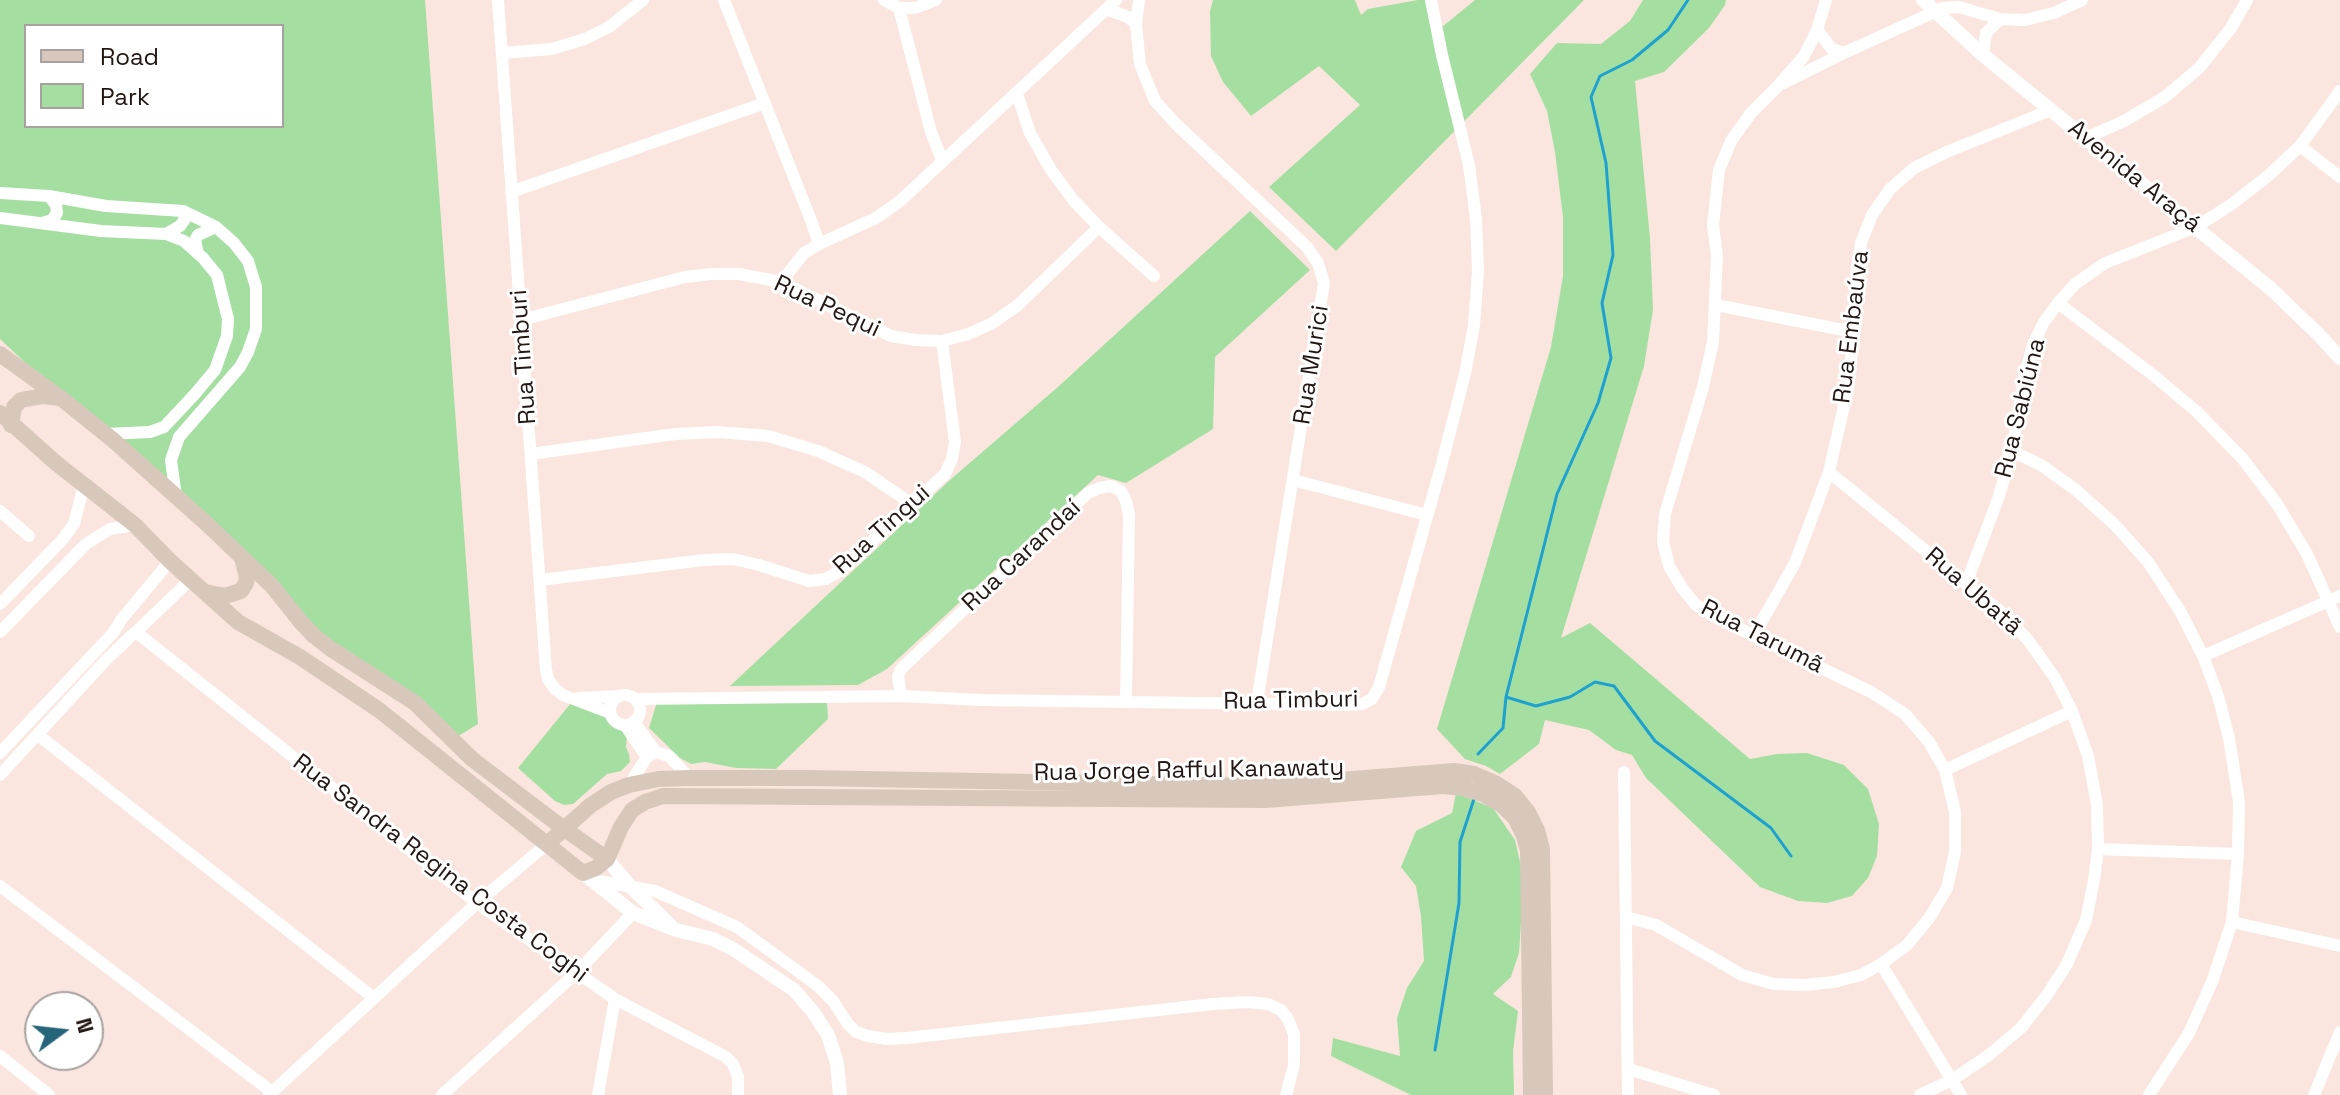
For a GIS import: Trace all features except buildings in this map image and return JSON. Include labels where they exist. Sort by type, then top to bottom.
[{"type":"main road","points":[[0,354],[62,399],[106,434],[272,586],[314,636],[415,703],[472,759],[607,859],[588,877],[379,710],[300,657],[238,622],[135,525],[6,419],[21,400],[43,396],[62,399]]},
{"type":"main road","points":[[203,591],[225,596],[241,591],[247,571],[240,555]]},
{"type":"main road","name":"Rua Jorge Rafful Kanawaty","points":[[547,844],[591,805],[611,792],[658,779],[1264,786],[1454,771],[1474,774],[1515,796],[1528,812],[1542,849],[1545,1095]]},
{"type":"main road","points":[[737,796],[738,778]]},
{"type":"main road","name":"Rua Jorge Rafful Kanawaty","points":[[607,859],[632,810],[663,796],[1266,800],[1443,786],[1463,788],[1483,794],[1503,806],[1515,818],[1528,851],[1531,1095]]},
{"type":"street","name":"Rua Timburi","points":[[498,0],[548,679],[563,695],[610,713]]},
{"type":"street","points":[[502,53],[552,49],[585,39],[609,27],[643,0]]},
{"type":"street","points":[[724,0],[819,244]]},
{"type":"street","points":[[884,0],[899,8],[915,8],[936,0]]},
{"type":"street","name":"Rua Murici","points":[[1139,0],[1136,24],[1140,64],[1155,101],[1307,247],[1318,263],[1324,283],[1257,702]]},
{"type":"street","name":"Rua Timburi","points":[[636,699],[901,696],[1347,705],[1362,704],[1372,699],[1379,687],[1427,515],[1465,374],[1474,325],[1478,271],[1476,219],[1469,165],[1431,0]]},
{"type":"street","name":"Rua Tarumã","points":[[1626,917],[1656,925],[1742,975],[1774,984],[1834,982],[1861,975],[1907,945],[1930,917],[1947,888],[1955,852],[1955,812],[1945,770],[1929,742],[1905,714],[1871,692],[1696,605],[1669,566],[1663,542],[1665,514],[1703,387],[1713,342],[1717,256],[1713,225],[1719,170],[1731,141],[1751,113],[1804,56],[1817,30],[1826,0]]},
{"type":"street","points":[[1778,86],[1929,5],[1959,7],[2000,19],[2025,20],[2054,13],[2082,0]]},
{"type":"street","points":[[2086,138],[2124,121],[2165,97],[2189,77],[2231,28],[2247,0]]},
{"type":"street","points":[[781,282],[804,253],[876,218],[899,202],[1111,4],[1136,24]]},
{"type":"street","name":"Avenida Araçá","points":[[1929,5],[1983,55],[2270,288],[2340,358]]},
{"type":"street","points":[[899,8],[931,132],[942,160]]},
{"type":"street","points":[[1983,55],[1986,33],[2000,19]]},
{"type":"street","points":[[1817,30],[1832,49],[1844,53]]},
{"type":"street","name":"Rua Sabiúna","points":[[1966,584],[1998,499],[2012,451],[2024,378],[2033,345],[2058,303],[2075,284],[2105,263],[2196,227],[2257,185],[2300,146],[2340,91]]},
{"type":"street","points":[[1017,94],[1030,133],[1051,170],[1074,201],[1154,276]]},
{"type":"street","points":[[511,192],[765,103]]},
{"type":"street","name":"Rua Embaúva","points":[[1754,635],[1795,563],[1829,472],[1848,388],[1861,243],[1872,215],[1890,189],[1914,168],[2051,110]]},
{"type":"street","points":[[2300,146],[2340,177]]},
{"type":"street","points":[[3,196],[49,196],[106,206],[183,211],[216,227],[248,261],[256,287],[256,329],[240,367],[179,437],[171,460],[176,497]]},
{"type":"street","points":[[42,223],[52,220],[57,213],[56,205],[49,196]]},
{"type":"street","points":[[166,234],[180,226],[185,219],[183,211]]},
{"type":"street","points":[[2,215],[101,231],[166,234],[184,241],[217,275],[228,319],[227,336],[215,370],[164,427],[150,432],[106,434]]},
{"type":"street","points":[[198,254],[195,240],[198,235],[216,227]]},
{"type":"street","name":"Rua Pequi","points":[[521,320],[685,277],[739,274],[781,282],[891,336],[942,341],[991,324],[1018,305],[1099,227]]},
{"type":"street","points":[[2058,303],[2175,393],[2242,458],[2277,504],[2335,598],[2340,627]]},
{"type":"street","points":[[1716,305],[1854,332]]},
{"type":"street","points":[[227,328],[235,338],[253,338]]},
{"type":"street","name":"Rua Tingui","points":[[540,580],[733,559],[809,581],[826,579],[841,570],[945,474],[955,442],[942,341]]},
{"type":"street","points":[[220,356],[235,356],[240,361],[240,367]]},
{"type":"street","points":[[531,454],[675,434],[717,432],[768,436],[818,451],[865,472],[912,504]]},
{"type":"street","points":[[2012,451],[2041,465],[2076,490],[2115,525],[2148,562],[2180,611],[2203,656],[2229,738],[2239,802],[2232,922],[2212,982],[2189,1033],[2149,1095]]},
{"type":"street","name":"Rua Ubatã","points":[[1829,472],[2001,612],[2028,640],[2055,678],[2072,711],[2088,756],[2097,805],[2098,849],[2094,880],[2086,920],[2067,964],[2021,1028],[1952,1080],[1920,1095]]},
{"type":"street","points":[[1293,480],[1427,515]]},
{"type":"street","points":[[0,604],[74,524],[84,485]]},
{"type":"street","name":"Rua Carandaí","points":[[901,696],[898,676],[901,669],[1088,493],[1111,486],[1121,491],[1129,515],[1126,701]]},
{"type":"street","points":[[0,511],[29,536]]},
{"type":"street","points":[[0,632],[86,544],[110,529],[135,525]]},
{"type":"street","points":[[0,753],[113,633],[170,561]]},
{"type":"street","points":[[0,775],[104,662],[190,580]]},
{"type":"street","points":[[2203,656],[2335,598]]},
{"type":"street","name":"Rua Sandra Regina Costa Coghi","points":[[121,621],[122,631],[127,635],[135,632],[477,903],[615,999],[726,1057],[733,1064],[738,1077],[738,1095]]},
{"type":"street","points":[[575,698],[628,695],[636,699],[640,709],[640,714],[629,724]]},
{"type":"street","points":[[618,696],[611,703],[610,713],[615,722],[629,724],[651,754],[669,756],[689,778]]},
{"type":"street","points":[[1945,770],[2072,711]]},
{"type":"street","points":[[33,720],[40,723],[38,735]]},
{"type":"street","points":[[22,730],[25,737],[38,735],[374,998]]},
{"type":"street","name":"Rua Jorge Rafful Kanawaty","points":[[629,785],[651,754]]},
{"type":"street","points":[[1624,772],[1628,1095]]},
{"type":"street","points":[[0,886],[270,1094],[477,903],[547,844]]},
{"type":"street","points":[[2098,849],[2238,854]]},
{"type":"street","points":[[607,859],[676,930]]},
{"type":"street","points":[[588,877],[655,891],[737,927],[818,986],[856,1032],[887,1039],[1213,1004],[1268,1004],[1281,1010],[1294,1034],[1294,1065],[1286,1095]]},
{"type":"street","points":[[588,877],[633,913],[676,930],[713,939],[794,990],[828,1035],[837,1063],[840,1095]]},
{"type":"street","points":[[442,1095],[454,1089],[576,973],[633,913]]},
{"type":"street","points":[[2232,922],[2340,946]]},
{"type":"street","points":[[1881,964],[1961,1095]]},
{"type":"street","points":[[598,1095],[615,999]]},
{"type":"street","points":[[2314,1095],[2340,1032]]},
{"type":"street","points":[[0,1056],[49,1095]]},
{"type":"street","points":[[1628,1069],[1714,1095]]},
{"type":"green space","points":[[0,0],[425,0],[478,724],[452,740],[300,621],[0,339]]},
{"type":"green space","points":[[1213,0],[1355,0],[1361,15],[1368,9],[1431,0],[1437,31],[1475,0],[1584,0],[1336,251],[1269,187],[1360,105],[1319,66],[1251,116],[1223,82],[1211,56],[1210,11]]},
{"type":"green space","points":[[1643,0],[1726,0],[1709,28],[1664,72],[1635,81],[1650,238],[1653,310],[1644,366],[1561,638],[1590,623],[1750,759],[1807,753],[1844,765],[1868,789],[1879,824],[1877,856],[1868,878],[1852,896],[1827,903],[1798,901],[1760,887],[1646,778],[1632,755],[1616,750],[1589,730],[1545,720],[1539,744],[1500,774],[1465,759],[1437,729],[1551,347],[1563,276],[1563,217],[1555,152],[1547,111],[1530,74],[1557,43],[1601,44],[1630,21]]},
{"type":"green space","points":[[1250,211],[1310,270],[1215,357],[1213,429],[1126,483],[1098,475],[887,669],[858,685],[730,686],[951,479],[1059,386]]},
{"type":"green space","points":[[575,698],[604,714],[627,735],[630,762],[621,771],[607,774],[573,804],[564,805],[555,801],[518,768]]},
{"type":"green space","points":[[657,702],[827,703],[828,719],[776,769],[736,768],[705,762],[691,764],[680,758],[649,728]]},
{"type":"green space","points":[[1456,793],[1493,808],[1515,840],[1524,879],[1519,953],[1511,977],[1493,994],[1518,1011],[1513,1051],[1514,1095],[1411,1095],[1331,1056],[1333,1038],[1400,1056],[1397,1018],[1407,988],[1424,961],[1416,886],[1401,867],[1416,831],[1452,813]]},
{"type":"waterway","points":[[1478,754],[1503,728],[1506,697],[1557,494],[1598,403],[1611,358],[1602,303],[1613,255],[1606,163],[1591,97],[1600,76],[1632,60],[1668,30],[1688,0]]},
{"type":"waterway","points":[[1506,697],[1536,706],[1570,697],[1595,682],[1614,686],[1655,741],[1771,828],[1791,856]]},
{"type":"waterway","points":[[1435,1050],[1459,903],[1460,842],[1474,799]]}]
